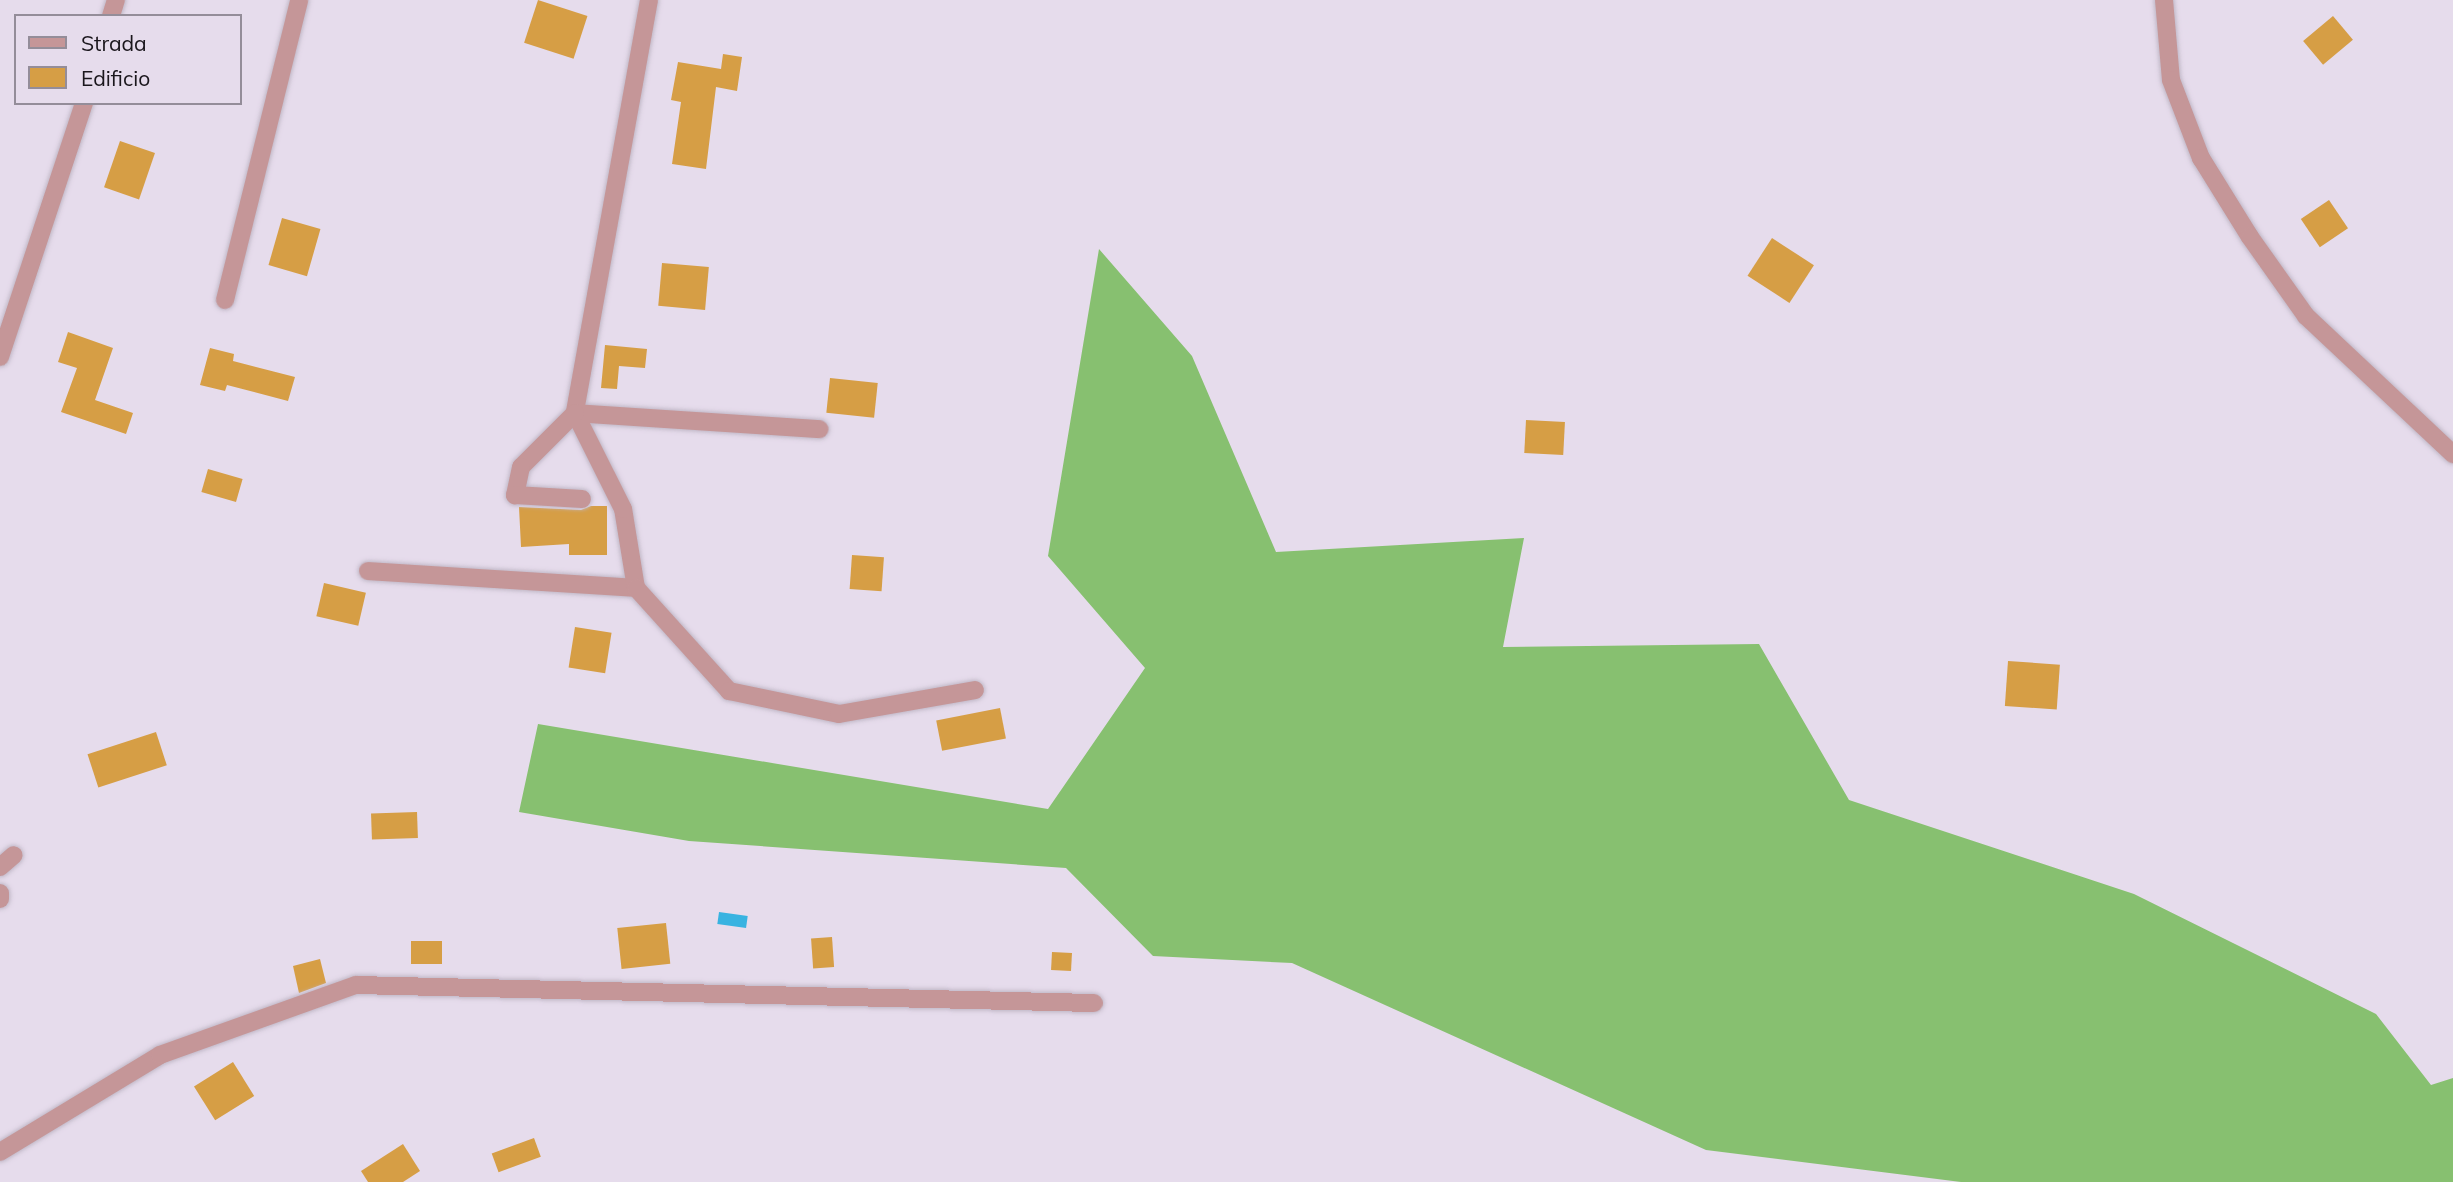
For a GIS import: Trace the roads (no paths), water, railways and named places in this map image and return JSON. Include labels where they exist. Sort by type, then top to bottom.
[{"type":"street","points":[[225,300],[299,0]]},
{"type":"street","points":[[582,499],[516,495],[521,467],[575,413],[649,0]]},
{"type":"street","points":[[2164,0],[2171,80],[2201,158],[2250,237],[2306,316],[2453,454]]},
{"type":"street","points":[[0,357],[83,105]]},
{"type":"street","points":[[575,413],[819,429]]},
{"type":"street","points":[[575,413],[624,509],[636,587],[729,691],[839,714],[975,690]]},
{"type":"street","points":[[369,571],[636,587]]},
{"type":"street","points":[[0,867],[14,855]]},
{"type":"street","points":[[0,893],[0,899]]},
{"type":"street","points":[[0,1152],[160,1055],[356,985],[1094,1003]]},
{"type":"water","points":[[719,912],[748,916],[746,928],[717,924]]}]
